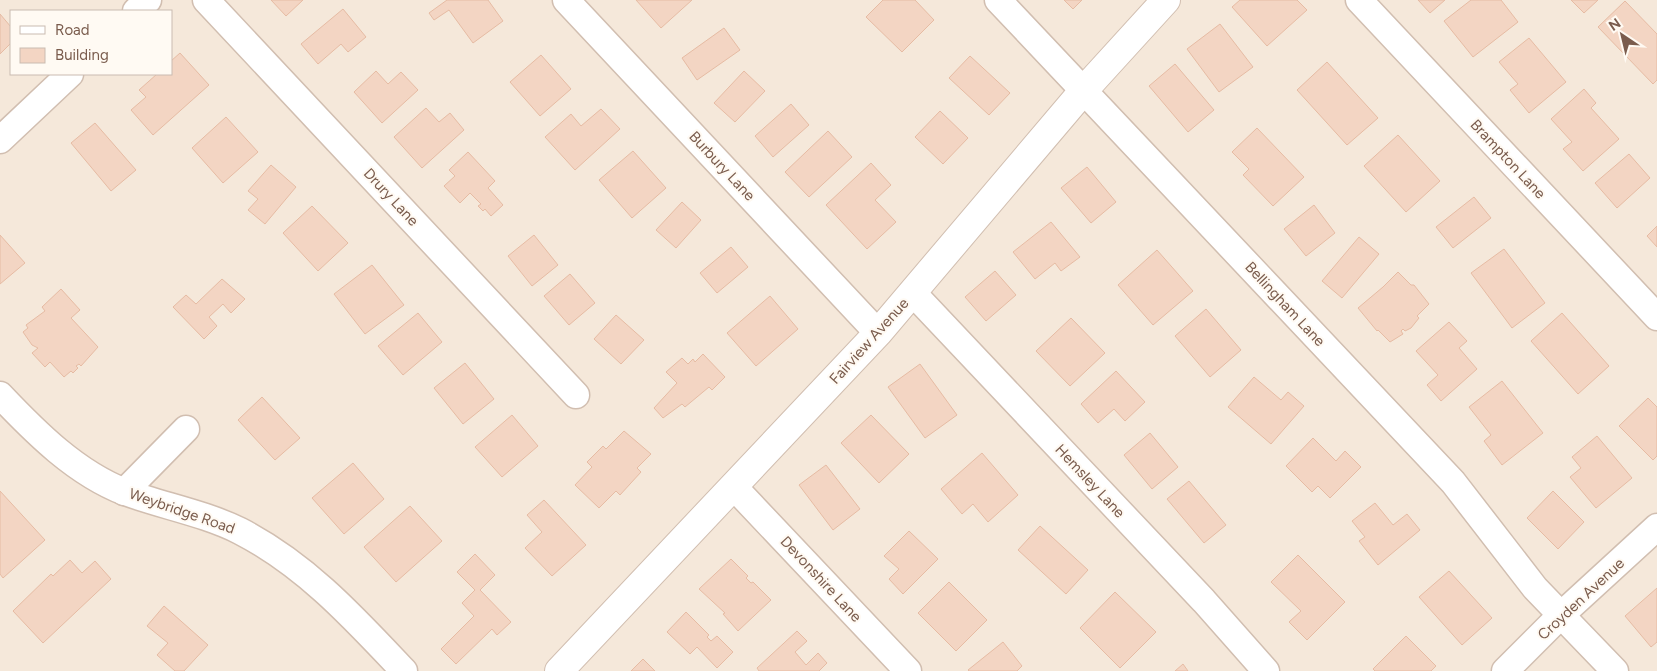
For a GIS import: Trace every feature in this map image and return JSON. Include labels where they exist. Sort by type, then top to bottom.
[{"type":"street","points":[[137,10],[148,0]]},
{"type":"street","name":"Drury Lane","points":[[206,0],[576,395]]},
{"type":"street","name":"Burbury Lane","points":[[566,0],[878,333]]},
{"type":"street","name":"Bellingham Lane","points":[[998,0],[1453,482],[1523,574],[1615,671]]},
{"type":"street","name":"Fairview Avenue","points":[[559,671],[878,333],[1084,90],[1166,0]]},
{"type":"street","name":"Brampton Lane","points":[[1359,0],[1657,318]]},
{"type":"street","points":[[0,140],[69,75]]},
{"type":"street","name":"Hemsley Lane","points":[[913,293],[1197,594],[1266,671]]},
{"type":"street","name":"Weybridge Road","points":[[0,396],[58,452],[96,478],[124,492],[212,520],[240,531],[284,557],[342,604],[404,671]]},
{"type":"street","points":[[124,492],[186,429]]},
{"type":"street","name":"Devonshire Lane","points":[[734,487],[908,671]]},
{"type":"street","name":"Croyden Avenue","points":[[1505,671],[1561,615],[1657,527]]},
{"type":"shaded area","points":[[0,0],[1657,0],[1657,671],[0,671]]},
{"type":"building","points":[[271,0],[303,0],[286,16]]},
{"type":"building","points":[[447,0],[488,0],[503,21],[473,43],[449,10],[434,20],[429,13]]},
{"type":"building","points":[[636,0],[692,0],[661,28]]},
{"type":"building","points":[[883,0],[915,0],[934,20],[902,52],[866,17]]},
{"type":"building","points":[[1064,0],[1082,0],[1073,9]]},
{"type":"building","points":[[1240,0],[1297,0],[1307,10],[1267,46],[1232,7]]},
{"type":"building","points":[[1418,0],[1445,0],[1430,13]]},
{"type":"building","points":[[1471,0],[1501,0],[1518,22],[1473,57],[1444,21]]},
{"type":"building","points":[[1571,0],[1598,0],[1584,13]]},
{"type":"building","points":[[1625,1],[1657,34],[1657,80],[1653,84],[1598,27]]},
{"type":"building","points":[[343,9],[366,37],[348,52],[341,44],[318,64],[301,44]]},
{"type":"building","points":[[0,14],[10,26],[10,44],[0,54]]},
{"type":"building","points":[[1220,24],[1253,67],[1219,92],[1187,49]]},
{"type":"building","points":[[724,28],[740,50],[697,80],[682,58]]},
{"type":"building","points":[[1529,38],[1566,82],[1529,113],[1510,90],[1518,84],[1499,62]]},
{"type":"building","points":[[180,53],[209,85],[153,135],[131,110],[146,97],[139,90],[156,75],[172,75],[172,60]]},
{"type":"building","points":[[541,55],[571,89],[540,116],[510,82]]},
{"type":"building","points":[[970,56],[1010,93],[989,115],[949,78]]},
{"type":"building","points":[[1327,62],[1378,118],[1347,145],[1297,90]]},
{"type":"building","points":[[1175,64],[1214,110],[1188,132],[1149,86]]},
{"type":"building","points":[[376,71],[388,84],[401,72],[418,90],[382,123],[354,92]]},
{"type":"building","points":[[744,71],[765,91],[735,122],[714,103]]},
{"type":"building","points":[[1584,89],[1596,103],[1591,108],[1619,139],[1583,171],[1563,149],[1572,142],[1551,119]]},
{"type":"building","points":[[791,104],[809,125],[773,157],[755,136]]},
{"type":"building","points":[[426,108],[439,122],[450,113],[464,130],[422,168],[394,137]]},
{"type":"building","points":[[601,109],[620,129],[575,170],[545,137],[571,114],[581,126]]},
{"type":"building","points":[[940,111],[968,138],[943,164],[915,137]]},
{"type":"building","points":[[226,117],[258,152],[223,183],[192,148]]},
{"type":"building","points":[[95,123],[136,170],[111,191],[71,143]]},
{"type":"building","points":[[1257,128],[1304,177],[1273,206],[1243,175],[1249,169],[1232,152]]},
{"type":"building","points":[[828,131],[852,157],[809,197],[785,172]]},
{"type":"building","points":[[1398,135],[1440,181],[1406,212],[1364,166]]},
{"type":"building","points":[[633,151],[666,188],[632,218],[599,180]]},
{"type":"building","points":[[468,152],[495,181],[488,188],[503,205],[491,216],[485,209],[483,211],[478,206],[481,204],[470,193],[460,203],[444,186],[455,176],[449,170]]},
{"type":"building","points":[[1629,154],[1650,178],[1617,208],[1595,183]]},
{"type":"building","points":[[871,163],[891,185],[875,200],[896,222],[867,249],[826,205]]},
{"type":"building","points":[[271,165],[296,187],[265,224],[248,210],[258,199],[248,191]]},
{"type":"building","points":[[1087,167],[1116,202],[1091,223],[1061,188]]},
{"type":"building","points":[[1474,197],[1491,218],[1453,248],[1436,227]]},
{"type":"building","points":[[682,202],[701,220],[676,248],[656,230]]},
{"type":"building","points":[[1314,205],[1335,233],[1306,256],[1284,229]]},
{"type":"building","points":[[312,206],[348,243],[318,271],[283,233]]},
{"type":"building","points":[[1051,222],[1080,257],[1061,271],[1055,263],[1035,279],[1013,252]]},
{"type":"building","points":[[1657,226],[1657,247],[1647,236]]},
{"type":"building","points":[[0,235],[25,263],[0,284]]},
{"type":"building","points":[[534,235],[558,265],[532,286],[508,256]]},
{"type":"building","points":[[1359,237],[1379,254],[1342,298],[1322,281]]},
{"type":"building","points":[[731,247],[748,267],[717,293],[700,273]]},
{"type":"building","points":[[1504,249],[1545,303],[1512,328],[1471,273]]},
{"type":"building","points":[[1157,250],[1193,291],[1153,325],[1118,285]]},
{"type":"building","points":[[372,265],[404,305],[365,334],[334,294]]},
{"type":"building","points":[[995,271],[1016,295],[986,321],[965,297]]},
{"type":"building","points":[[1398,272],[1411,285],[1414,285],[1429,304],[1417,316],[1419,318],[1411,328],[1405,331],[1403,329],[1401,331],[1403,334],[1390,342],[1377,331],[1358,308]]},
{"type":"building","points":[[570,274],[595,303],[569,325],[544,296]]},
{"type":"building","points":[[222,279],[245,299],[231,313],[223,304],[209,317],[217,326],[204,339],[173,307],[186,295],[196,304]]},
{"type":"building","points":[[61,289],[80,310],[71,318],[98,347],[81,366],[79,364],[73,373],[71,371],[64,377],[50,362],[45,367],[32,353],[38,348],[32,345],[23,332],[28,328],[26,325],[45,311],[42,307]]},
{"type":"building","points":[[770,296],[798,329],[756,366],[727,333]]},
{"type":"building","points":[[1206,309],[1241,350],[1210,377],[1175,336]]},
{"type":"building","points":[[418,313],[442,342],[403,375],[378,346]]},
{"type":"building","points":[[1562,313],[1609,366],[1578,394],[1531,341]]},
{"type":"building","points":[[616,315],[644,340],[621,364],[594,339]]},
{"type":"building","points":[[1071,318],[1105,353],[1070,386],[1036,351]]},
{"type":"building","points":[[1449,322],[1467,341],[1459,348],[1477,369],[1441,401],[1427,385],[1438,375],[1416,351]]},
{"type":"building","points":[[703,354],[725,377],[712,390],[709,387],[685,407],[682,404],[663,418],[654,408],[677,383],[666,372],[682,358],[688,364],[693,359],[695,362]]},
{"type":"building","points":[[465,363],[494,399],[463,424],[434,388]]},
{"type":"building","points":[[920,364],[957,415],[925,438],[888,387]]},
{"type":"building","points":[[1116,371],[1145,402],[1125,421],[1114,409],[1098,423],[1081,404]]},
{"type":"building","points":[[1254,377],[1281,400],[1288,392],[1304,406],[1271,444],[1228,407]]},
{"type":"building","points":[[1502,381],[1543,433],[1502,465],[1484,441],[1491,435],[1469,407]]},
{"type":"building","points":[[262,397],[300,438],[275,460],[238,420]]},
{"type":"building","points":[[1648,398],[1657,407],[1657,456],[1653,460],[1619,426]]},
{"type":"building","points":[[512,415],[538,446],[502,477],[475,447]]},
{"type":"building","points":[[871,415],[909,454],[879,483],[841,443]]},
{"type":"building","points":[[624,431],[651,454],[637,468],[641,472],[620,495],[616,491],[599,508],[575,485],[592,467],[587,462],[603,446],[606,449]]},
{"type":"building","points":[[1150,433],[1178,467],[1152,489],[1124,455]]},
{"type":"building","points":[[1597,436],[1632,478],[1596,508],[1570,477],[1581,468],[1572,457]]},
{"type":"building","points":[[1313,438],[1336,461],[1345,451],[1361,467],[1330,498],[1318,486],[1312,492],[1286,466]]},
{"type":"building","points":[[982,453],[1018,495],[988,522],[973,504],[962,514],[941,489]]},
{"type":"building","points":[[353,463],[384,499],[344,534],[312,498]]},
{"type":"building","points":[[826,465],[860,509],[833,530],[799,485]]},
{"type":"building","points":[[1189,481],[1226,525],[1204,543],[1167,499]]},
{"type":"building","points":[[0,491],[45,540],[3,578],[0,574]]},
{"type":"building","points":[[1553,491],[1584,522],[1558,549],[1527,518]]},
{"type":"building","points":[[544,500],[586,545],[552,576],[525,548],[542,532],[527,515]]},
{"type":"building","points":[[1375,503],[1393,525],[1407,514],[1420,530],[1378,565],[1359,541],[1365,537],[1352,521]]},
{"type":"building","points":[[410,506],[442,541],[396,582],[364,547]]},
{"type":"building","points":[[1040,526],[1088,570],[1066,594],[1018,550]]},
{"type":"building","points":[[909,531],[938,559],[903,594],[889,579],[899,569],[884,556]]},
{"type":"building","points":[[475,554],[495,575],[480,590],[511,622],[497,635],[492,629],[456,664],[441,649],[474,616],[462,603],[475,590],[457,572]]},
{"type":"building","points":[[1298,555],[1345,602],[1307,640],[1289,622],[1301,611],[1271,582]]},
{"type":"building","points":[[731,559],[748,576],[746,578],[751,583],[753,582],[771,600],[738,631],[723,614],[725,613],[699,589]]},
{"type":"building","points":[[70,560],[82,573],[95,561],[111,579],[43,643],[13,611],[51,574],[53,576]]},
{"type":"building","points":[[1449,571],[1492,618],[1462,645],[1419,597]]},
{"type":"building","points":[[949,582],[987,620],[956,651],[918,613]]},
{"type":"building","points":[[1657,588],[1657,642],[1651,647],[1625,616]]},
{"type":"building","points":[[1115,592],[1156,632],[1120,668],[1080,628]]},
{"type":"building","points":[[164,606],[208,645],[184,671],[175,671],[157,655],[168,643],[147,626]]},
{"type":"building","points":[[686,612],[709,635],[707,637],[711,641],[717,636],[733,652],[717,668],[697,647],[690,654],[667,632]]},
{"type":"building","points":[[797,631],[807,641],[795,652],[806,665],[818,653],[827,663],[819,671],[759,671],[757,668]]},
{"type":"building","points":[[1406,636],[1436,666],[1431,671],[1375,671],[1373,669]]},
{"type":"building","points":[[1003,642],[1022,666],[1017,671],[968,670]]},
{"type":"building","points":[[643,659],[655,671],[631,671]]},
{"type":"building","points":[[1183,664],[1188,671],[1175,671]]}]
